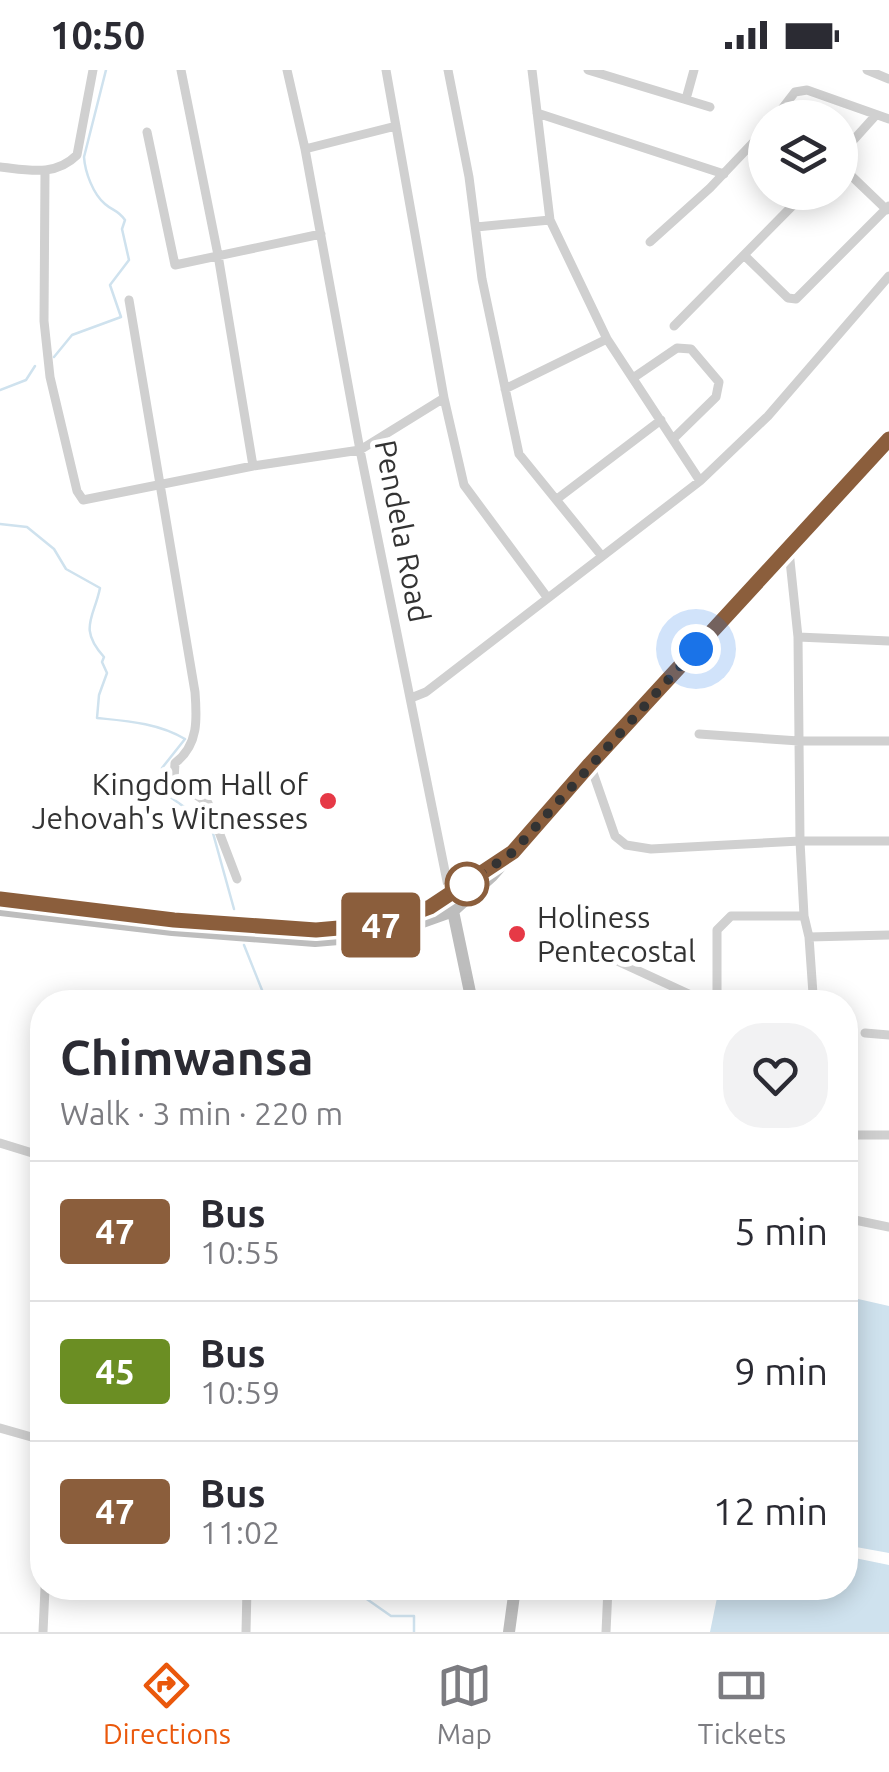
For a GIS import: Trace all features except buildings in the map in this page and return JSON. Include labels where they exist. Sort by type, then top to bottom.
[{"type":"main road","points":[[0,910],[172,930],[315,941],[386,935],[452,904],[513,852],[889,440]]},
{"type":"main road","points":[[0,899],[174,920],[316,930],[384,924],[452,904]]},
{"type":"main road","name":"Pendela Road","points":[[452,904],[470,990]]},
{"type":"main road","points":[[509,1632],[513,1600]]},
{"type":"street","points":[[0,167],[44,172],[77,156],[94,70]]},
{"type":"street","points":[[181,70],[218,255],[252,466]]},
{"type":"street","name":"Pendela Road","points":[[287,70],[306,149],[360,450],[452,904]]},
{"type":"street","points":[[386,70],[444,398],[464,485],[548,597]]},
{"type":"street","points":[[448,70],[482,278],[519,454],[601,555]]},
{"type":"street","points":[[532,70],[550,220],[607,340],[700,481]]},
{"type":"street","points":[[588,70],[710,107]]},
{"type":"street","points":[[686,100],[694,70]]},
{"type":"street","points":[[866,70],[889,79]]},
{"type":"street","points":[[789,100],[795,92],[807,90],[835,100]]},
{"type":"street","points":[[858,108],[889,120]]},
{"type":"street","points":[[538,113],[724,174]]},
{"type":"street","points":[[858,135],[876,115]]},
{"type":"street","points":[[306,149],[396,126]]},
{"type":"street","points":[[147,132],[175,265],[321,234]]},
{"type":"street","points":[[650,242],[748,148]]},
{"type":"street","points":[[44,172],[44,322],[50,376],[77,491],[83,500],[161,482],[360,450],[444,398]]},
{"type":"street","points":[[744,256],[788,298],[796,299],[888,209],[858,182]]},
{"type":"street","points":[[674,326],[789,210]]},
{"type":"street","points":[[476,227],[550,220]]},
{"type":"street","points":[[411,698],[426,692],[700,481],[768,416],[889,276]]},
{"type":"street","points":[[129,300],[195,692],[197,728],[184,756],[175,763],[174,780],[208,803],[238,879]]},
{"type":"street","points":[[505,388],[607,340]]},
{"type":"street","points":[[633,378],[677,348],[685,347],[719,382],[716,397],[673,439]]},
{"type":"street","points":[[557,500],[662,420]]},
{"type":"street","points":[[790,550],[798,636],[800,841],[813,990]]},
{"type":"street","points":[[798,636],[889,641]]},
{"type":"street","points":[[699,734],[799,741],[889,741]]},
{"type":"street","points":[[590,764],[615,836],[626,846],[651,849],[889,841]]},
{"type":"street","points":[[717,990],[717,930],[731,916],[804,916]]},
{"type":"street","points":[[809,938],[889,935]]},
{"type":"street","points":[[615,960],[678,990]]},
{"type":"street","points":[[865,1033],[889,1035]]},
{"type":"street","points":[[858,1135],[889,1135]]},
{"type":"street","points":[[0,1143],[30,1152]]},
{"type":"street","points":[[858,1221],[889,1227]]},
{"type":"street","points":[[0,1428],[30,1437]]},
{"type":"street","points":[[43,1632],[44,1600]]},
{"type":"street","points":[[246,1600],[246,1632]]},
{"type":"street","points":[[606,1632],[607,1600]]},
{"type":"water","points":[[858,1299],[889,1306],[889,1553],[858,1547]]},
{"type":"water","points":[[858,1559],[889,1565],[889,1632],[710,1632],[717,1600],[858,1600]]},
{"type":"waterway","points":[[54,357],[72,335],[121,317],[110,285],[129,260],[122,229],[125,220],[97,195],[84,157],[106,70]]},
{"type":"waterway","points":[[0,390],[26,380],[35,366]]},
{"type":"waterway","points":[[0,524],[27,527],[54,549],[66,569],[100,588],[90,630],[104,657],[107,673],[99,695],[97,718],[153,726],[185,739],[162,768],[166,794],[211,826],[234,909]]},
{"type":"waterway","points":[[244,945],[262,990]]},
{"type":"waterway","points":[[368,1600],[391,1616],[414,1616],[414,1632]]},
{"type":"bus line","name":"47","points":[[0,899],[174,920],[316,930],[384,924],[430,907],[513,852],[889,439]]},
{"type":"place","name":"Kingdom Hall of Jehovah's Witnesses","points":[[328,801]]},
{"type":"place","name":"Holiness Pentecostal","points":[[517,934]]},
{"type":"route","points":[[467,884],[513,852],[696,649]]}]
